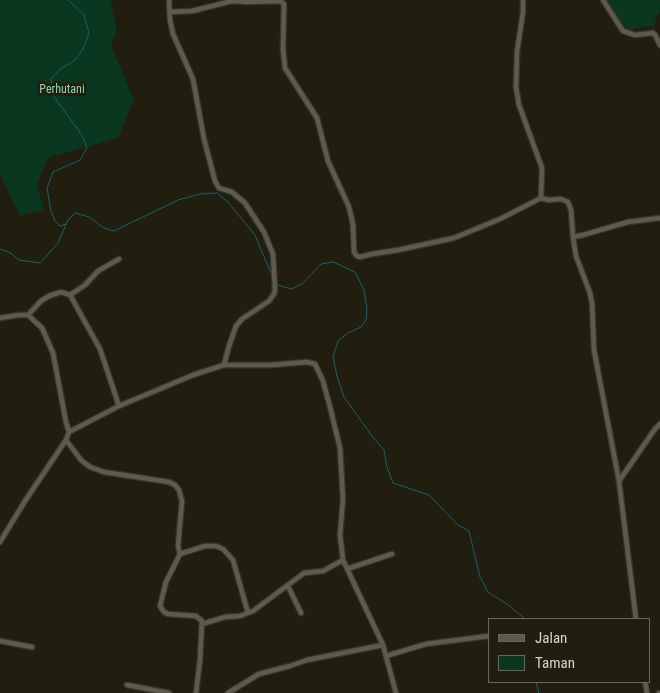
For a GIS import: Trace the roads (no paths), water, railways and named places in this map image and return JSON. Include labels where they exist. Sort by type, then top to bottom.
[{"type":"street","points":[[169,0],[171,27],[176,44],[193,79],[204,139],[216,181],[219,188],[232,192],[245,203],[264,232],[273,254],[276,290],[269,301],[242,319],[236,326],[228,346],[224,365]]},
{"type":"street","points":[[523,0],[516,87],[519,104],[542,168],[541,198]]},
{"type":"street","points":[[603,0],[624,31],[635,36],[652,33],[660,45]]},
{"type":"street","points":[[170,12],[192,11],[232,1],[280,1],[284,4],[285,68],[317,118],[328,161],[349,208],[353,225],[354,252],[357,256],[360,257],[454,238],[500,219],[541,198],[549,200],[561,199],[568,202],[571,210],[576,256],[590,293],[594,314],[594,350],[619,481],[636,618]]},
{"type":"street","points":[[573,236],[628,222],[660,218]]},
{"type":"street","points":[[70,295],[85,285],[98,271],[119,259]]},
{"type":"street","points":[[28,315],[37,304],[49,296],[61,292],[70,295],[100,349],[119,406]]},
{"type":"street","points":[[0,318],[28,315],[42,328],[54,353],[69,432],[66,440],[0,542]]},
{"type":"street","points":[[69,432],[119,406],[193,375],[224,365],[278,365],[307,362],[315,364],[330,407],[340,448],[343,500],[340,535],[343,560],[383,646],[396,693]]},
{"type":"street","points":[[619,481],[654,429],[660,424]]},
{"type":"street","points":[[66,440],[81,460],[95,470],[169,482],[175,484],[179,490],[182,501],[178,546],[180,554],[166,582],[160,606],[168,614],[196,616],[202,624],[196,693]]},
{"type":"street","points":[[180,554],[205,546],[216,546],[229,554],[239,576],[248,613]]},
{"type":"street","points":[[347,570],[392,554]]},
{"type":"street","points":[[202,624],[248,613],[304,573],[324,571],[343,560]]},
{"type":"street","points":[[288,586],[301,613]]},
{"type":"street","points":[[386,656],[426,644],[488,636]]},
{"type":"street","points":[[0,641],[32,647]]},
{"type":"street","points":[[228,693],[258,674],[316,658],[383,646]]},
{"type":"street","points":[[128,685],[169,693]]},
{"type":"waterway","points":[[66,224],[60,226],[55,221],[51,211],[47,188],[53,172],[80,160],[87,148],[82,135],[54,97],[51,79],[59,70],[75,60],[83,49],[89,33],[84,15],[68,0]]},
{"type":"waterway","points":[[0,249],[11,253],[19,260],[40,263],[58,243],[68,220],[75,213],[89,217],[104,228],[114,231],[178,200],[200,194],[217,193],[227,201],[255,235],[273,278]]},
{"type":"waterway","points":[[276,283],[291,289],[302,284],[321,264],[333,262],[355,272],[364,290],[367,309],[366,320],[361,327],[348,333],[338,341],[333,357],[344,397],[384,450],[387,467],[393,483],[429,495],[458,525],[469,531],[480,577],[488,592],[524,618]]},
{"type":"waterway","points":[[536,683],[539,693]]},
{"type":"park label","name":"Perhutani","points":[[62,90]]}]
